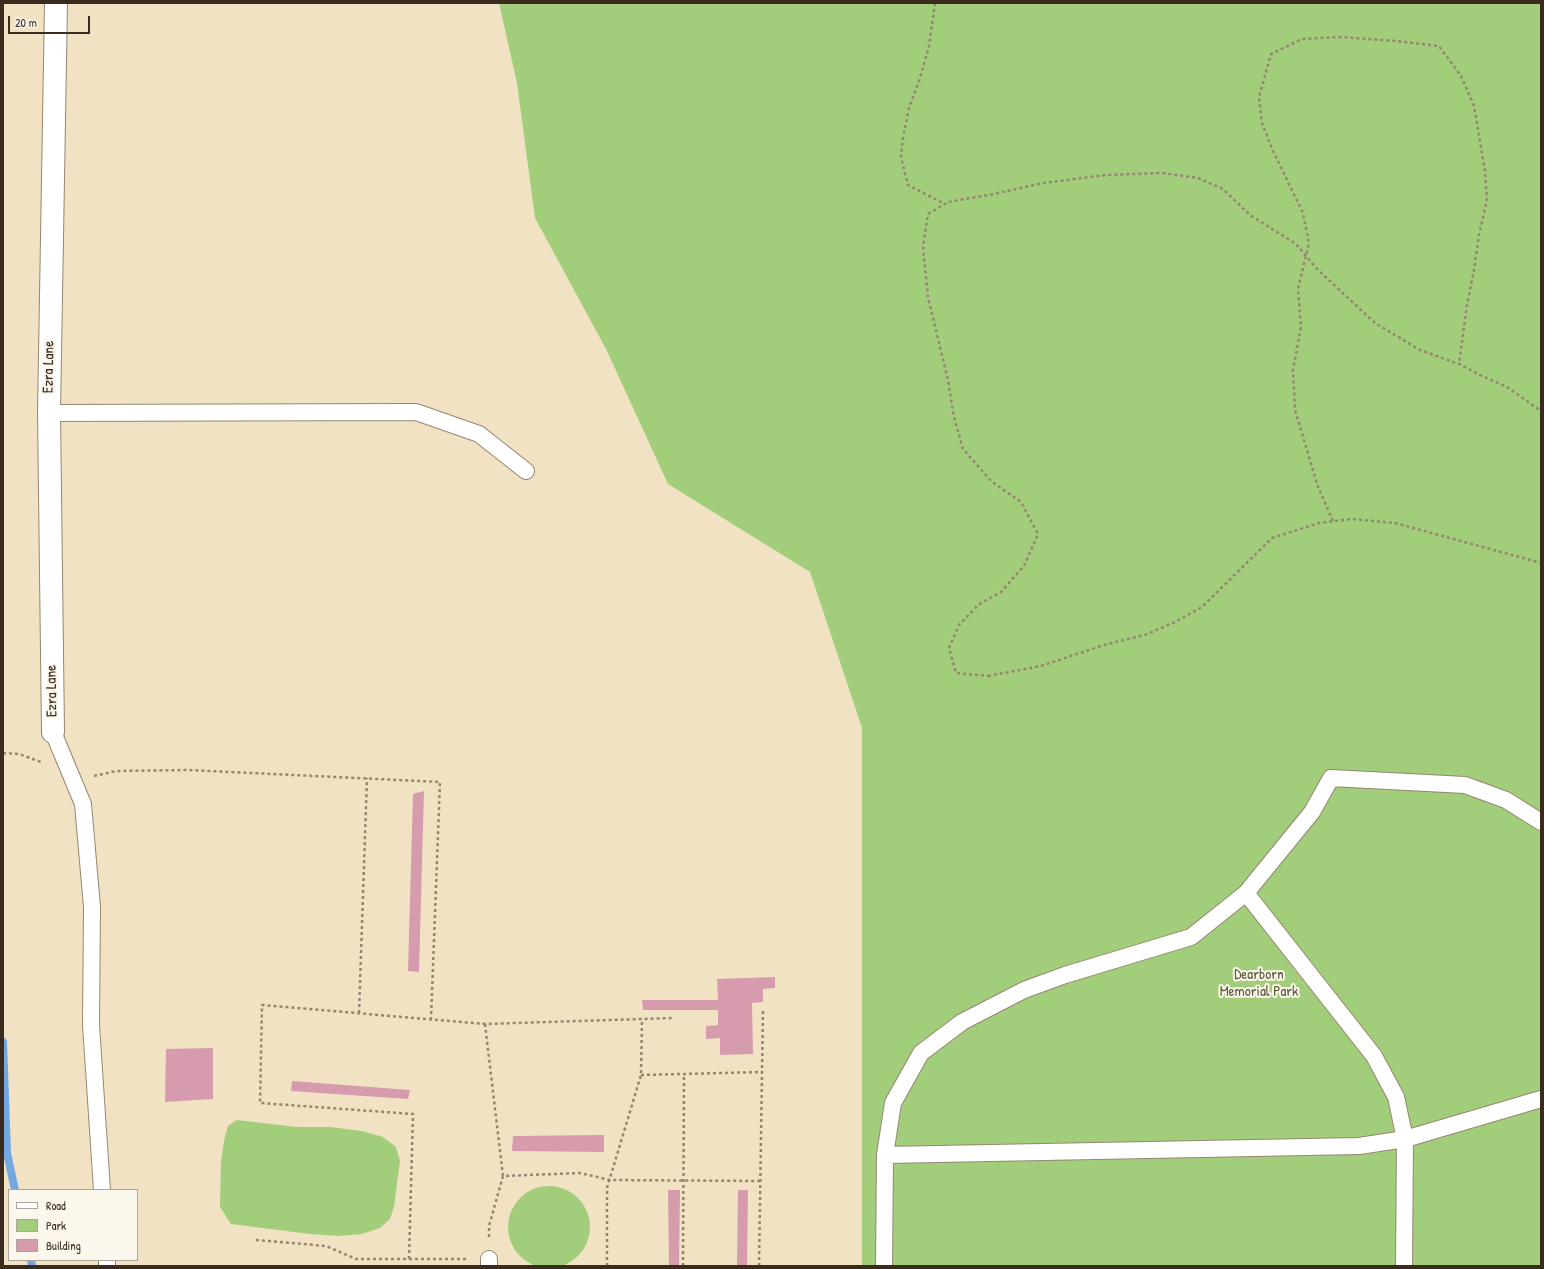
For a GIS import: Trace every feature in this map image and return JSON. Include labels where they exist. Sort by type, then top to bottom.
[{"type":"street","name":"Ezra Lane","points":[[53,732],[49,413],[56,3]]},
{"type":"lane","points":[[49,413],[416,412],[479,434],[526,471]]},
{"type":"lane","points":[[53,732],[82,804],[92,907],[91,1025],[102,1189]]},
{"type":"lane","points":[[884,1266],[885,1155],[894,1103],[921,1053],[962,1022],[1024,990],[1065,975],[1190,937],[1246,893],[1312,812],[1331,778],[1465,785],[1506,800],[1541,822]]},
{"type":"lane","points":[[1246,893],[1374,1056],[1396,1097],[1405,1139],[1404,1266]]},
{"type":"lane","points":[[885,1155],[1359,1146],[1405,1139],[1541,1099]]},
{"type":"path","points":[[935,3],[929,46],[920,78],[909,108],[901,158],[908,185],[945,204]]},
{"type":"path","points":[[1334,521],[1318,487],[1295,410],[1293,370],[1301,327],[1298,289],[1309,243],[1303,213],[1273,151],[1262,123],[1259,97],[1272,54],[1302,39],[1339,37],[1398,41],[1439,46],[1461,76],[1474,106],[1485,171],[1487,200],[1479,235],[1467,305],[1459,364]]},
{"type":"path","points":[[1541,411],[1507,387],[1459,364],[1420,350],[1375,324],[1318,270],[1296,244],[1250,215],[1223,189],[1198,178],[1162,173],[1106,175],[1043,183],[948,202],[928,214],[923,247],[928,297],[948,380],[954,417],[963,448],[991,481],[1021,502],[1038,534],[1024,566],[1001,592],[978,605],[959,625],[949,648],[956,673],[989,676],[1042,666],[1107,644],[1146,635],[1175,622],[1202,607],[1272,538],[1319,523],[1352,519],[1395,523],[1541,563]]},
{"type":"path","points":[[3,753],[19,754],[51,766],[73,781],[116,771],[189,770],[440,782],[432,1019]]},
{"type":"path","points":[[359,1013],[367,778]]},
{"type":"path","points":[[409,1259],[413,1114],[260,1103],[262,1005],[485,1024],[673,1018]]},
{"type":"path","points":[[759,1266],[763,1008]]},
{"type":"path","points":[[607,1266],[607,1188],[641,1075],[642,1019]]},
{"type":"path","points":[[256,1240],[326,1246],[356,1259],[409,1259],[489,1263],[489,1226],[503,1176],[485,1024]]},
{"type":"path","points":[[641,1075],[762,1072]]},
{"type":"path","points":[[683,1266],[684,1074]]},
{"type":"path","points":[[503,1176],[580,1173],[610,1180],[760,1181]]},
{"type":"green space","name":"Dearborn Memorial Park","points":[[499,3],[1541,3],[1541,1266],[862,1266],[862,728],[810,572],[668,484],[606,349],[535,218],[517,83]]},
{"type":"green space","points":[[237,1120],[297,1127],[330,1127],[362,1131],[383,1137],[396,1147],[400,1161],[394,1207],[390,1219],[380,1228],[362,1234],[339,1236],[310,1234],[231,1224],[220,1207],[221,1161],[228,1126]]},
{"type":"green space","points":[[541,1186],[557,1186],[572,1193],[583,1204],[590,1219],[590,1235],[587,1243],[578,1256],[565,1265],[557,1268],[541,1268],[526,1261],[515,1250],[508,1235],[508,1219],[515,1204],[526,1193]]},
{"type":"building","points":[[424,791],[419,972],[408,971],[413,794]]},
{"type":"building","points":[[775,977],[775,988],[763,989],[763,1002],[752,1003],[753,1054],[720,1055],[720,1038],[706,1039],[706,1026],[718,1025],[718,1010],[643,1010],[642,1000],[718,1000],[717,979]]},
{"type":"building","points":[[213,1048],[213,1099],[165,1102],[166,1049]]},
{"type":"building","points":[[292,1081],[410,1090],[408,1099],[291,1091]]},
{"type":"building","points":[[604,1135],[604,1152],[512,1151],[513,1136]]},
{"type":"building","points":[[668,1190],[680,1190],[679,1266],[669,1266]]},
{"type":"building","points":[[738,1190],[748,1190],[747,1266],[737,1266]]},
{"type":"waterway","points":[[3,1042],[7,1153],[15,1189]]},
{"type":"waterway","points":[[31,1261],[32,1266]]}]
